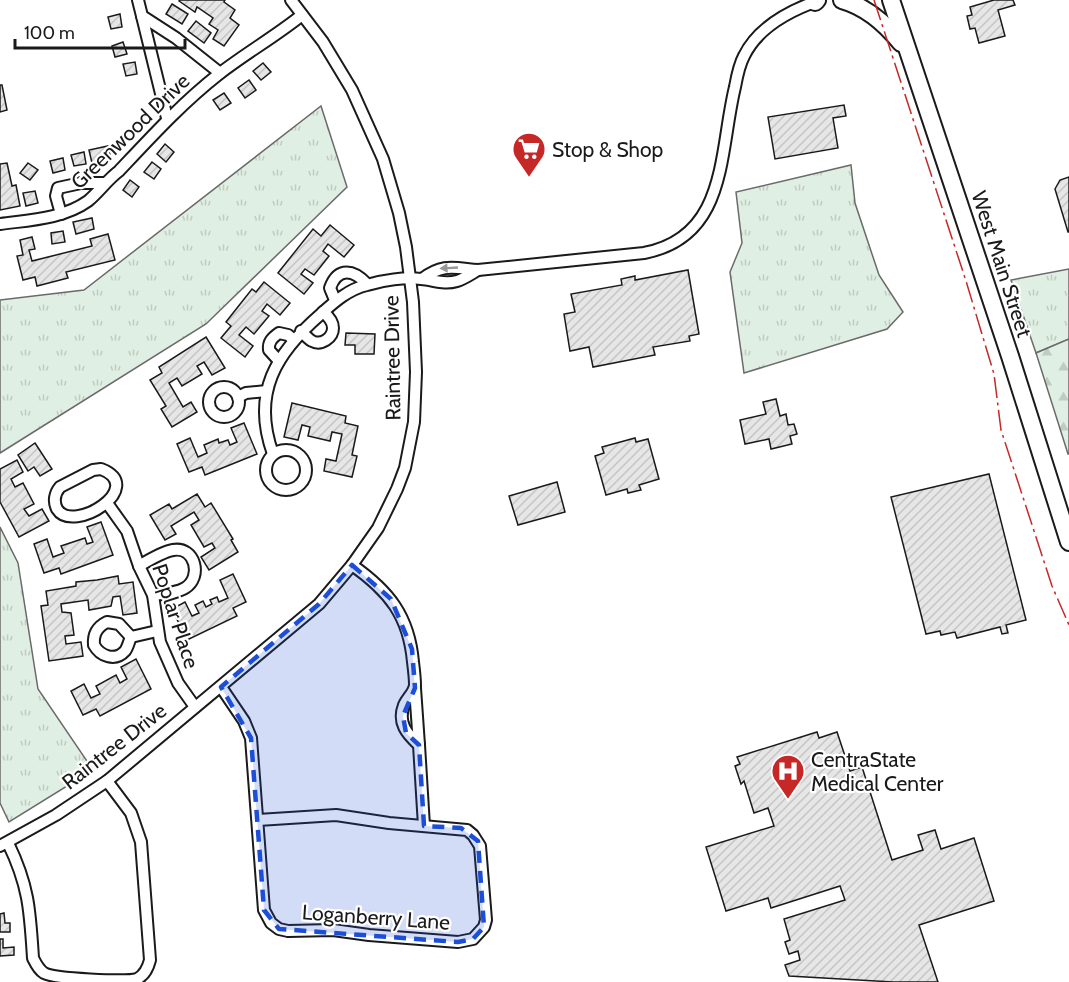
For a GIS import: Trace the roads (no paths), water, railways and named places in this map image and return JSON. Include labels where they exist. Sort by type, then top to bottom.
[{"type":"main road","points":[[842,0],[875,16],[889,28],[908,51]]},
{"type":"main road","name":"West Main Street","points":[[891,0],[1069,542]]},
{"type":"street","points":[[138,0],[167,118]]},
{"type":"street","name":"Raintree Drive","points":[[4,844],[56,815],[107,781],[319,604],[352,565],[385,514],[397,489],[411,446],[416,372],[410,279],[399,213],[382,159],[352,90],[323,42],[291,0]]},
{"type":"street","points":[[273,454],[266,423],[267,391],[279,361],[297,335],[335,300],[367,284],[410,279],[437,283],[457,281],[478,270],[644,253],[664,248],[681,238],[700,221],[713,198],[730,108],[744,55],[762,33],[776,21],[818,1]]},
{"type":"street","name":"Greenwood Drive","points":[[0,224],[61,214],[89,200],[167,118],[220,73],[302,15]]},
{"type":"street","points":[[142,16],[176,38],[220,73]]},
{"type":"street","points":[[61,214],[56,196],[58,188],[81,183],[104,183]]},
{"type":"street","points":[[335,300],[330,288],[338,275],[353,272],[367,284]]},
{"type":"street","points":[[279,361],[269,350],[270,342],[279,333],[297,335],[317,343],[329,338],[333,326],[323,312]]},
{"type":"street","points":[[238,397],[246,393],[267,391]]},
{"type":"street","points":[[101,469],[108,472],[116,482],[116,493],[107,503],[77,518],[69,518],[58,510],[55,497],[64,484],[93,470],[101,469]]},
{"type":"street","name":"Poplar Place","points":[[107,503],[127,531],[139,566],[153,595],[157,631],[178,683],[195,707]]},
{"type":"street","points":[[139,566],[172,550],[185,552],[195,564],[195,576],[186,588],[153,595]]},
{"type":"street","points":[[352,565],[378,584],[391,599],[408,632],[415,688],[403,707],[403,716],[406,733],[419,745],[424,826]]},
{"type":"street","points":[[131,637],[157,631]]},
{"type":"street","name":"Loganberry Lane","points":[[222,687],[244,721],[251,738],[264,910],[271,923],[279,929],[288,931],[333,930],[458,942],[468,941],[479,934],[486,920],[480,846],[467,830],[336,815],[258,820]]},
{"type":"street","points":[[4,844],[23,875],[27,892],[33,958],[37,966],[50,976],[122,982],[137,979],[144,974],[150,960],[141,842],[131,813],[107,781]]},
{"type":"place","name":"Stop & Shop","points":[[529,178]]},
{"type":"place","name":"CentraState Medical Center","points":[[788,800]]}]
